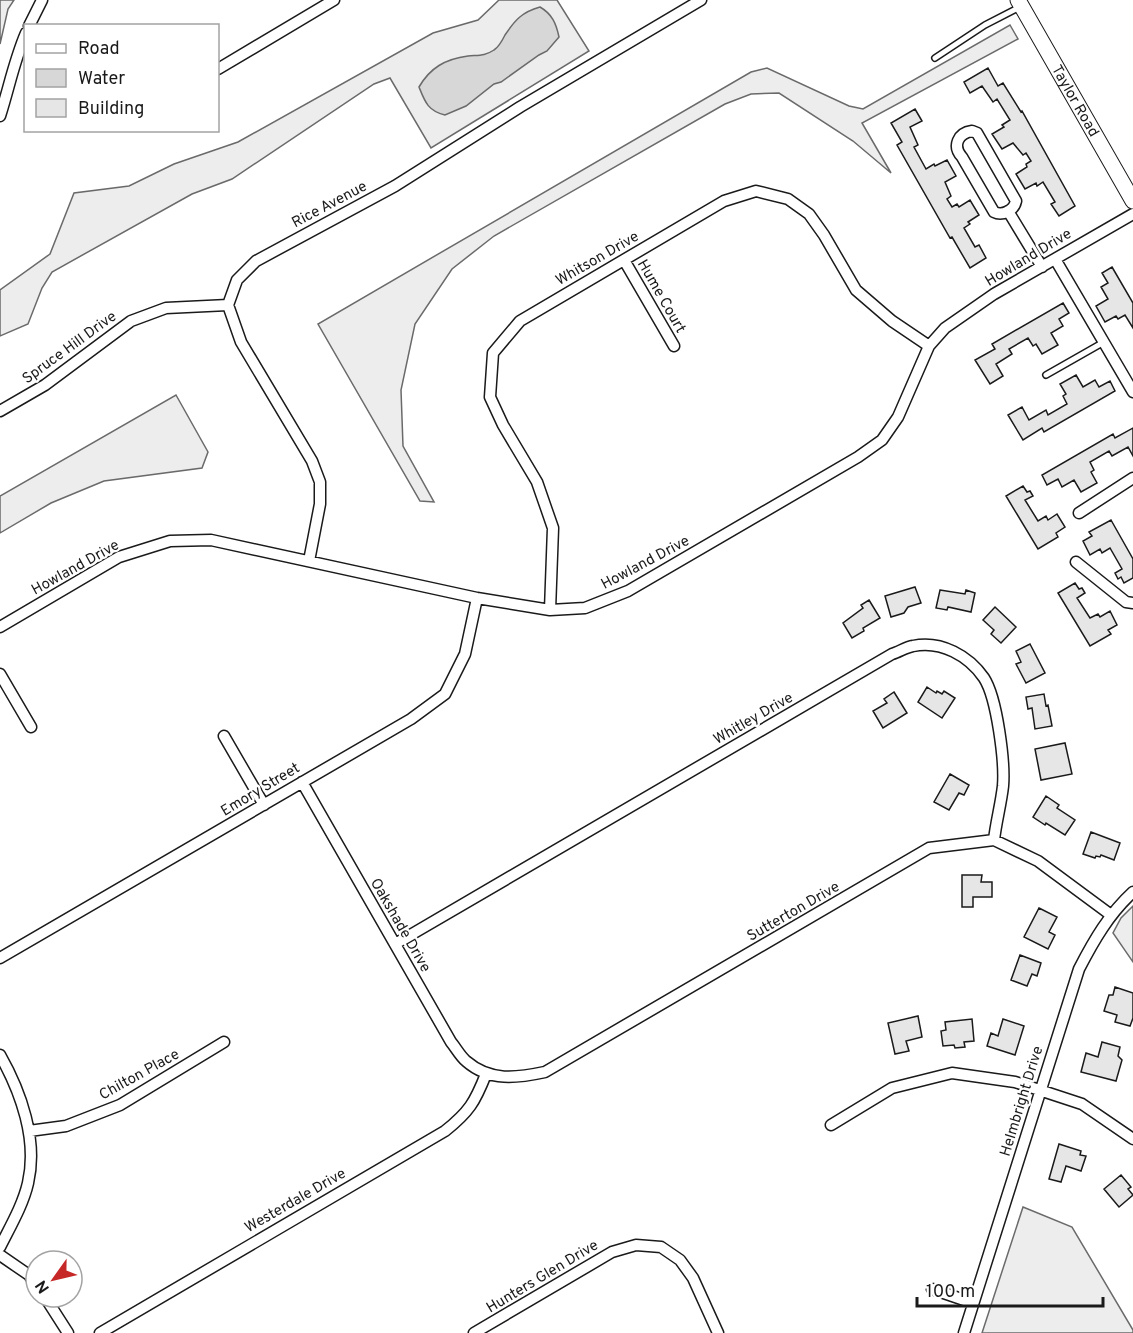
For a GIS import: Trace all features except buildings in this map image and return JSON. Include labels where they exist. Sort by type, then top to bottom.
[{"type":"main road","name":"Taylor Road","points":[[1019,3],[1133,201]]},
{"type":"street","points":[[29,24],[42,0]]},
{"type":"street","points":[[219,68],[334,0]]},
{"type":"street","name":"Rice Avenue","points":[[228,305],[237,279],[256,261],[395,186],[519,107],[701,0]]},
{"type":"street","points":[[0,116],[20,62],[24,43]]},
{"type":"street","points":[[968,132],[977,133],[1014,197],[1015,206],[1008,210],[998,214],[994,212],[957,152],[958,138],[968,132]]},
{"type":"street","name":"Whitson Drive","points":[[550,610],[553,528],[537,482],[503,425],[490,397],[493,353],[520,321],[724,201],[756,191],[788,199],[809,214],[856,290],[892,321],[929,346]]},
{"type":"street","points":[[1008,210],[1042,267]]},
{"type":"street","name":"Howland Drive","points":[[0,627],[119,557],[170,541],[211,540],[477,598],[550,610],[585,608],[628,591],[858,457],[882,440],[898,417],[929,346],[945,328],[994,294],[1133,214]]},
{"type":"street","points":[[1055,259],[1133,392]]},
{"type":"street","name":"Hume Court","points":[[624,260],[674,346]]},
{"type":"street","points":[[228,305],[241,342],[312,461],[320,482],[320,504],[309,561]]},
{"type":"street","name":"Spruce Hill Drive","points":[[0,411],[45,385],[131,321],[166,308],[228,305]]},
{"type":"street","points":[[1079,513],[1133,478]]},
{"type":"street","points":[[1076,561],[1126,602],[1133,603]]},
{"type":"street","name":"Emory Street","points":[[0,958],[411,719],[445,694],[465,654],[477,598]]},
{"type":"street","name":"Whitley Drive","points":[[395,944],[892,654],[914,646],[938,645],[966,657],[985,680],[997,718],[1003,755],[1003,786],[994,840]]},
{"type":"street","points":[[0,674],[31,727]]},
{"type":"street","points":[[224,736],[264,805]]},
{"type":"street","name":"Oakshade Drive","points":[[302,782],[451,1042],[466,1061],[486,1074]]},
{"type":"street","points":[[994,840],[1038,861],[1111,915]]},
{"type":"street","name":"Sutterton Drive","points":[[486,1074],[515,1078],[544,1072],[929,848],[994,840]]},
{"type":"street","name":"Helmbright Drive","points":[[963,1333],[1079,969],[1098,933],[1133,892]]},
{"type":"street","name":"Chilton Place","points":[[29,1131],[66,1126],[120,1105],[224,1042]]},
{"type":"street","points":[[0,1054],[26,1115],[29,1131],[28,1183],[0,1247]]},
{"type":"street","points":[[831,1125],[892,1088],[952,1073],[1015,1082],[1082,1104],[1133,1139]]},
{"type":"street","name":"Westerdale Drive","points":[[100,1333],[445,1131],[466,1114],[486,1074]]},
{"type":"street","name":"Hunters Glen Drive","points":[[474,1333],[612,1251],[636,1245],[661,1247],[680,1260],[693,1278],[718,1333]]},
{"type":"street","points":[[0,1255],[24,1272]]},
{"type":"street","points":[[932,1289],[973,1303]]},
{"type":"street","points":[[53,1309],[68,1333]]},
{"type":"lane","points":[[934,58],[1019,3]]},
{"type":"lane","points":[[1047,375],[1104,342]]},
{"type":"shaded area","points":[[0,0],[14,0],[8,9],[0,44]]},
{"type":"shaded area","points":[[499,0],[557,0],[589,51],[431,148],[390,78],[374,84],[232,179],[192,194],[52,272],[42,288],[28,324],[0,336],[0,290],[50,254],[74,193],[129,186],[174,164],[238,142],[433,33],[478,20]]},
{"type":"shaded area","points":[[1010,25],[1018,39],[862,123],[891,173],[853,141],[779,93],[751,94],[725,104],[494,236],[452,269],[415,324],[401,390],[403,446],[434,502],[420,501],[318,324],[751,72],[767,68],[849,106],[863,109]]},
{"type":"shaded area","points":[[176,395],[208,452],[202,468],[104,481],[51,503],[0,533],[0,496]]},
{"type":"shaded area","points":[[1133,906],[1133,962],[1113,933],[1121,918]]},
{"type":"shaded area","points":[[1023,1207],[1072,1227],[1133,1333],[982,1333]]},
{"type":"water","points":[[540,7],[553,19],[559,37],[547,51],[501,82],[494,84],[466,106],[445,115],[428,105],[419,87],[433,70],[452,59],[491,52],[499,46],[520,17]]}]
